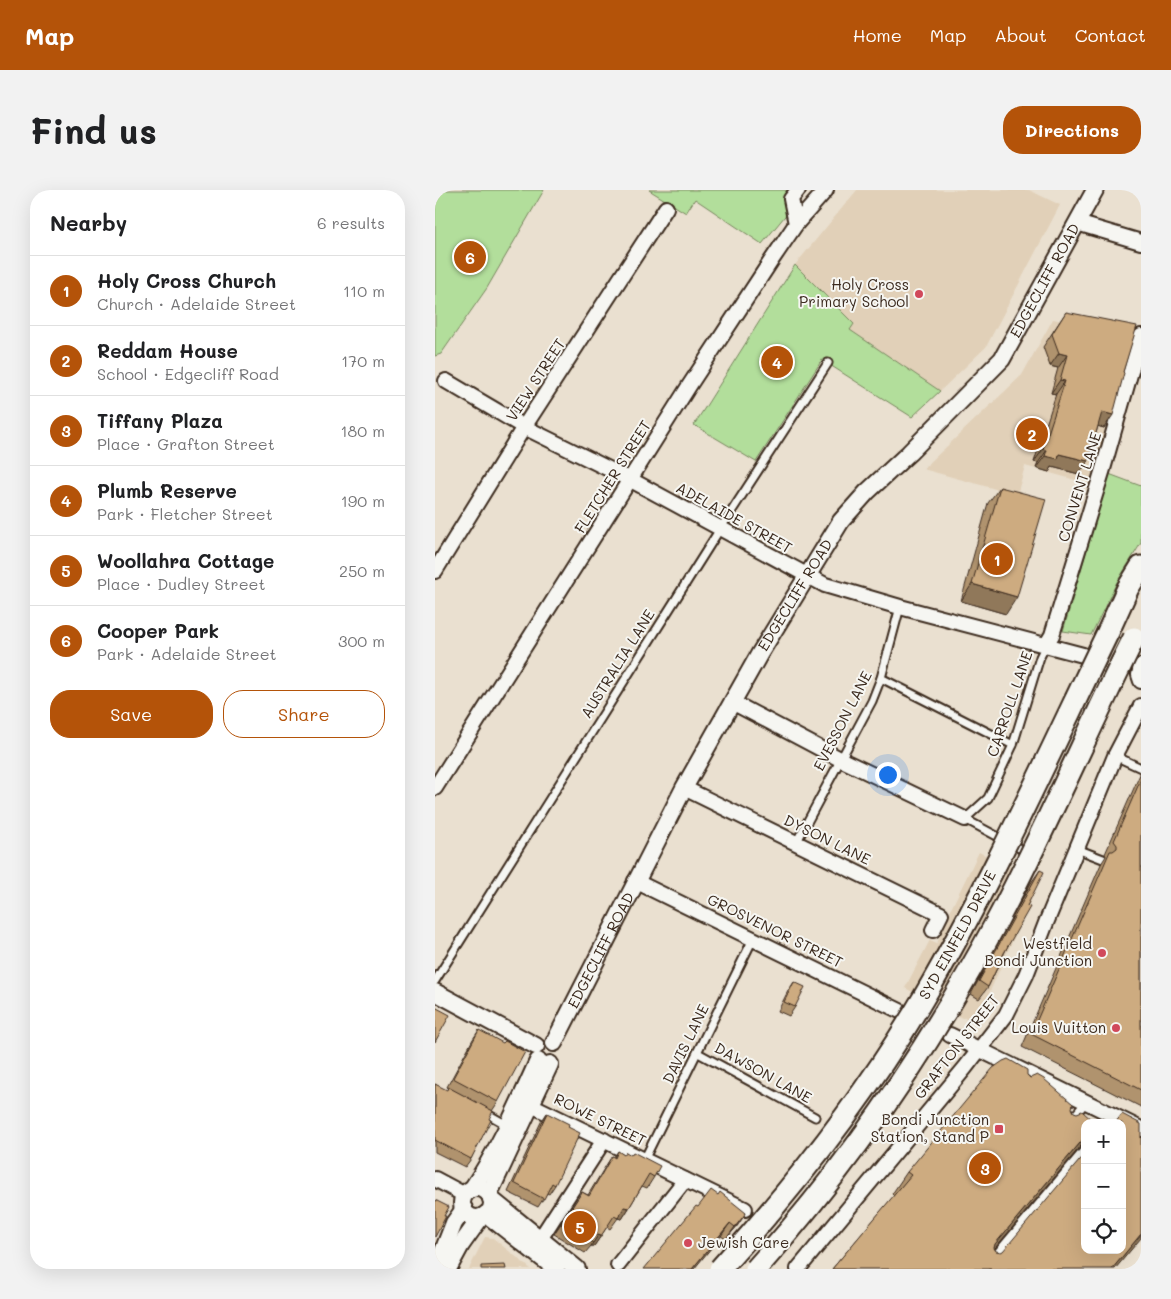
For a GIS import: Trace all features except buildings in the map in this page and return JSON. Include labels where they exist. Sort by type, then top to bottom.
[{"type":"main road","name":"SYD EINFELD DRIVE","points":[[721,1269],[788,1191],[824,1144],[892,1048],[924,998],[989,879],[1128,588],[1141,567]]},
{"type":"main road","name":"SYD EINFELD DRIVE","points":[[756,1269],[809,1207],[846,1159],[909,1069],[951,1002],[973,965],[1020,876],[1137,632]]},
{"type":"street","points":[[796,224],[791,199],[798,190]]},
{"type":"street","name":"FLETCHER STREET","points":[[435,788],[689,386],[796,224],[826,190]]},
{"type":"street","name":"EDGECLIFF ROAD","points":[[541,1057],[558,1056],[558,1049],[554,1043],[684,788],[732,702],[841,521],[862,497],[1002,360],[1095,190]]},
{"type":"street","name":"VIEW STREET","points":[[435,570],[524,427],[666,208]]},
{"type":"street","points":[[1077,223],[1141,242]]},
{"type":"street","name":"CONVENT LANE","points":[[1046,645],[1052,635],[1087,522],[1141,336]]},
{"type":"street","name":"ADELAIDE STREET","points":[[446,381],[524,427],[631,480],[807,577],[845,591],[900,607],[1083,654]]},
{"type":"street","points":[[1141,666],[1139,676],[1141,681]]},
{"type":"street","points":[[732,702],[840,759],[965,820]]},
{"type":"street","name":"GRAFTON STREET","points":[[798,1269],[1006,1015],[1017,995],[1115,756],[1141,706]]},
{"type":"street","name":"DYSON LANE","points":[[684,788],[941,914],[933,930]]},
{"type":"street","name":"GROSVENOR STREET","points":[[635,882],[900,1010]]},
{"type":"street","points":[[435,992],[541,1057],[487,1206],[461,1245],[448,1269]]},
{"type":"street","points":[[949,1036],[979,1050],[1029,1080],[1086,1102],[1108,1119]]},
{"type":"street","points":[[436,1269],[454,1223],[467,1198],[488,1165],[507,1126],[526,1102]]},
{"type":"street","name":"ROWE STREET","points":[[526,1102],[745,1210]]},
{"type":"street","points":[[1126,1124],[1141,1129]]},
{"type":"street","points":[[539,1238],[604,1140]]},
{"type":"street","points":[[435,1179],[467,1198]]},
{"type":"street","points":[[618,1265],[685,1180]]},
{"type":"street","points":[[467,1198],[479,1188],[487,1206],[556,1269]]},
{"type":"street","points":[[467,1198],[469,1215],[487,1206]]},
{"type":"street","points":[[487,1206],[539,1238],[577,1269]]},
{"type":"lane","name":"AUSTRALIA LANE","points":[[435,981],[719,528],[828,364]]},
{"type":"lane","name":"EVESSON LANE","points":[[796,842],[872,701],[881,678],[900,607]]},
{"type":"lane","name":"CARROLL LANE","points":[[965,820],[988,798],[1013,745],[1040,657],[1046,645]]},
{"type":"lane","points":[[881,678],[1013,745]]},
{"type":"lane","points":[[1115,756],[1141,768]]},
{"type":"lane","points":[[965,820],[1019,848]]},
{"type":"lane","points":[[1077,849],[1103,859]]},
{"type":"lane","name":"DAVIS LANE","points":[[644,1160],[753,939]]},
{"type":"lane","name":"DAWSON LANE","points":[[698,1053],[815,1117]]},
{"type":"lane","points":[[1068,1124],[1086,1102]]},
{"type":"lane","points":[[478,1109],[507,1126]]},
{"type":"lane","points":[[984,1269],[1081,1154]]},
{"type":"shaded area","name":"Holy Cross Primary School","points":[[857,190],[1029,190],[1060,205],[986,347],[940,391],[849,330],[854,324],[795,265]]},
{"type":"shaded area","points":[[1053,319],[1135,336],[1090,484],[1025,466],[1017,495],[923,469],[1022,375]]},
{"type":"shaded area","points":[[979,852],[1039,882],[986,1000],[973,1017],[962,1018],[905,988],[930,940],[937,943],[950,911]]},
{"type":"shaded area","points":[[485,1237],[493,1238],[531,1269],[469,1269]]},
{"type":"green space","points":[[435,190],[544,190],[487,288],[441,354],[435,356]]},
{"type":"green space","points":[[649,190],[791,190],[789,211],[762,244],[695,199],[686,213]]},
{"type":"green space","points":[[795,265],[854,324],[850,330],[940,391],[912,417],[822,360],[756,462],[694,425]]},
{"type":"green space","points":[[1109,474],[1141,486],[1141,543],[1117,582],[1091,635],[1063,631]]},
{"type":"tunnel","points":[[1088,656],[1140,669]]},
{"type":"place","name":"Cooper Park","points":[[470,257]]},
{"type":"place","name":"Holy Cross Primary School","points":[[919,294]]},
{"type":"place","name":"Plumb Reserve","points":[[777,362]]},
{"type":"place","name":"Reddam House","points":[[1032,434]]},
{"type":"place","name":"Holy Cross Church","points":[[997,559]]},
{"type":"place","name":"Westfield Bondi Junction","points":[[1102,953]]},
{"type":"place","name":"Louis Vuitton","points":[[1116,1028]]},
{"type":"place","name":"Bondi Junction Station, Stand P","points":[[999,1129]]},
{"type":"place","name":"Tiffany Plaza","points":[[985,1168]]},
{"type":"place","name":"Woollahra Cottage","points":[[580,1227]]},
{"type":"place","name":"Jewish Care","points":[[688,1243]]}]
